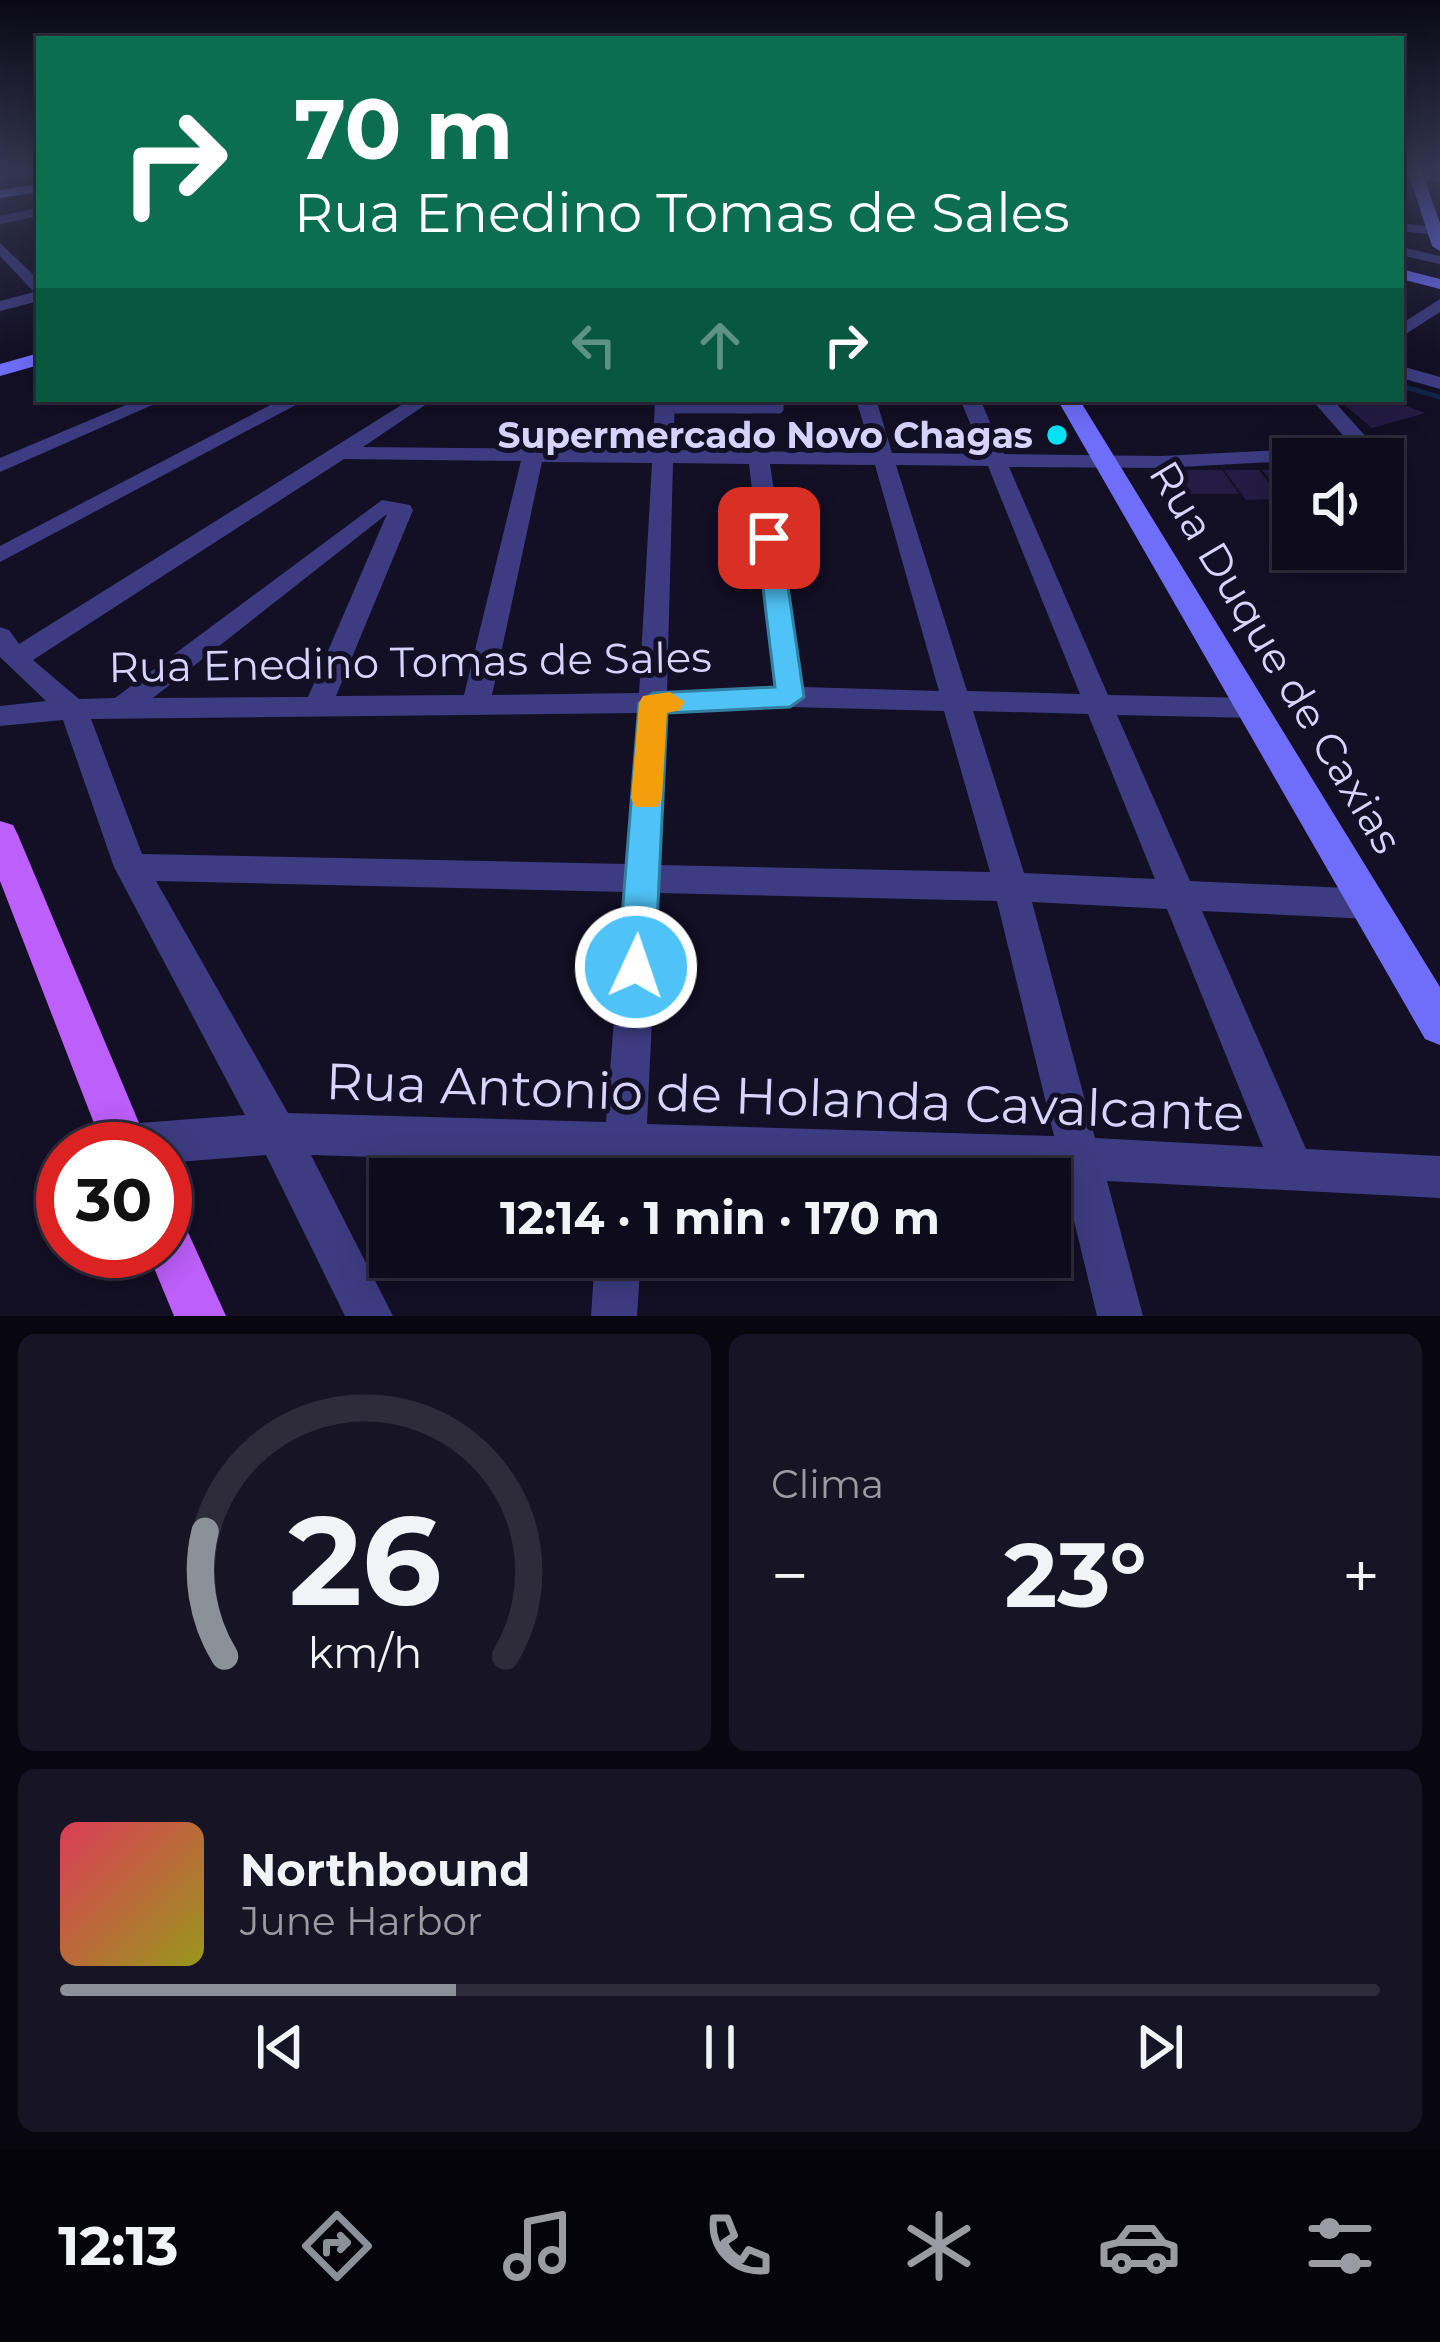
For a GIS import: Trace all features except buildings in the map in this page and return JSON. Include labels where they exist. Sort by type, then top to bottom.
[{"type":"main road","points":[[0,835],[116,1122]]},
{"type":"main road","points":[[183,1278],[200,1316]]},
{"type":"street","points":[[8,254],[36,289]]},
{"type":"street","points":[[1404,275],[1440,284]]},
{"type":"street","points":[[0,306],[36,294]]},
{"type":"street","points":[[1404,330],[1435,313]]},
{"type":"street","points":[[0,370],[36,360]]},
{"type":"street","points":[[1404,373],[1436,378]]},
{"type":"street","points":[[0,448],[134,402]]},
{"type":"street","points":[[0,466],[149,402]]},
{"type":"street","points":[[0,555],[292,402]]},
{"type":"street","points":[[370,1316],[277,1133],[131,867],[74,709],[7,647],[419,402]]},
{"type":"street","points":[[867,402],[1012,886],[1120,1316]]},
{"type":"street","points":[[971,402],[1294,1169]]},
{"type":"street","name":"Rua Duque de Caxias","points":[[1070,402],[1440,1025]]},
{"type":"street","points":[[337,453],[662,460],[1106,460],[1354,453],[1359,440],[1354,431],[1324,402]]},
{"type":"street","points":[[625,1158],[653,703],[665,404]]},
{"type":"street","points":[[476,704],[532,458]]},
{"type":"street","points":[[759,459],[790,697]]},
{"type":"street","points":[[119,710],[382,507],[402,510],[319,704]]},
{"type":"street","name":"Rua Enedino Tomas de Sales","points":[[0,716],[74,709],[653,703],[790,697],[1254,708]]},
{"type":"street","points":[[131,867],[1012,886],[1370,904]]},
{"type":"street","name":"Rua Antonio de Holanda Cavalcante","points":[[192,1141],[277,1133],[588,1158]]},
{"type":"street","name":"Rua Antonio de Holanda Cavalcante","points":[[1071,1158],[1440,1177]]},
{"type":"street","points":[[614,1316],[617,1278]]},
{"type":"lane","points":[[1404,252],[1440,260]]},
{"type":"lane","points":[[665,404],[779,408]]},
{"type":"waterway","points":[[1404,387],[1440,397]]},
{"type":"slow traffic","points":[[647,798],[653,703],[670,702]]},
{"type":"place","name":"Supermercado Novo Chagas","points":[[1057,435]]},
{"type":"route","points":[[636,967],[653,703],[790,697],[769,538]]}]
